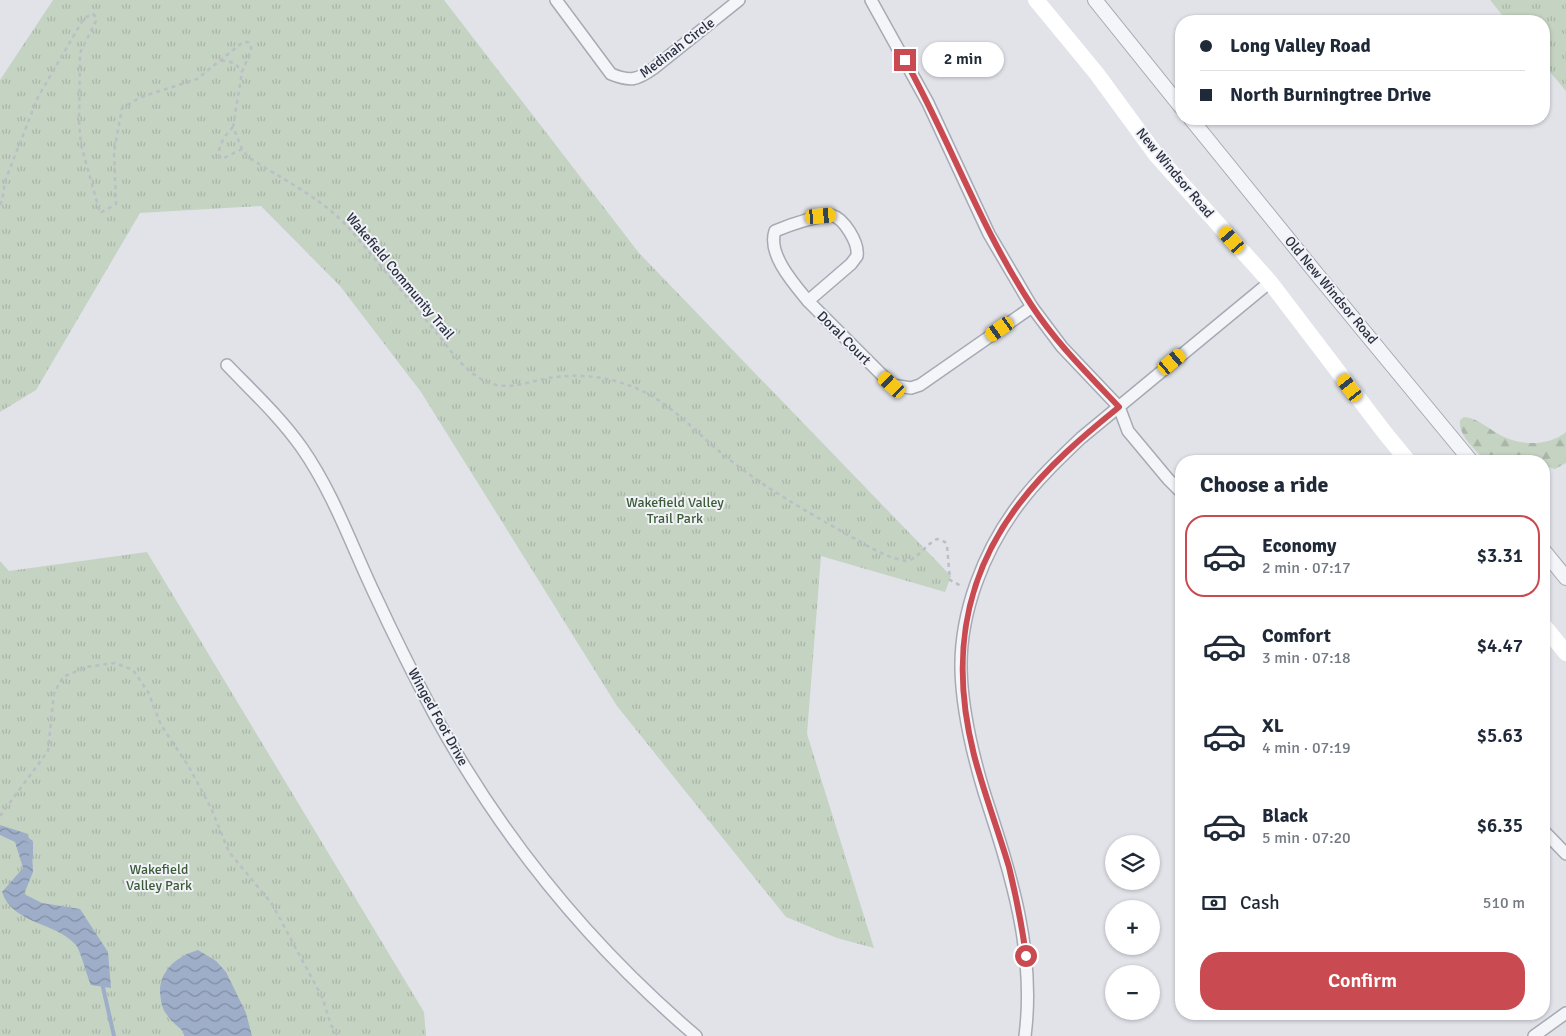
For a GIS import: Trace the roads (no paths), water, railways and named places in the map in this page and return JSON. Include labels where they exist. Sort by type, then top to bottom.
[{"type":"main road","name":"New Windsor Road","points":[[1036,0],[1097,74],[1157,156],[1270,282],[1403,455]]},
{"type":"main road","points":[[1550,633],[1566,653]]},
{"type":"street","name":"Medinah Circle","points":[[556,0],[611,74],[623,79],[633,80],[654,68],[739,0]]},
{"type":"street","points":[[871,0],[928,103],[989,234],[1032,307],[1062,347],[1119,407],[1128,431],[1175,486]]},
{"type":"street","points":[[1095,0],[1175,100]]},
{"type":"street","name":"Old New Windsor Road","points":[[1196,125],[1466,455]]},
{"type":"street","name":"Doral Court","points":[[808,301],[851,264],[857,256],[858,252],[854,240],[836,216],[821,216],[775,231],[773,238],[779,261],[808,301],[892,385],[911,388],[920,385],[1032,307]]},
{"type":"street","points":[[1025,1036],[1028,1002],[1027,973],[1017,901],[974,754],[966,715],[961,668],[963,642],[973,593],[984,564],[999,536],[1018,505],[1037,482],[1081,438],[1270,282]]},
{"type":"street","name":"Winged Foot Drive","points":[[227,365],[287,430],[315,469],[347,532],[375,597],[434,712],[458,756],[510,836],[560,900],[603,949],[640,986],[696,1036]]},
{"type":"street","points":[[1550,558],[1566,578]]},
{"type":"street","points":[[1550,837],[1566,854]]},
{"type":"street","points":[[1534,1036],[1566,1013]]},
{"type":"water","points":[[0,825],[28,834],[32,852],[33,872],[24,894],[42,903],[80,909],[108,952],[111,988],[91,985],[78,948],[67,937],[25,917],[7,903],[2,892],[23,868],[15,842],[0,835]]},
{"type":"water","points":[[198,950],[216,961],[226,972],[246,1013],[252,1036],[184,1036],[184,1032],[165,1012],[160,993],[166,971],[183,956]]},
{"type":"waterway","points":[[26,839],[31,842],[31,857]]},
{"type":"waterway","points":[[102,983],[114,1036]]},
{"type":"park label","name":"Wakefield Valley Trail Park","points":[[675,510]]},
{"type":"park label","name":"Wakefield Valley Park","points":[[159,878]]}]
